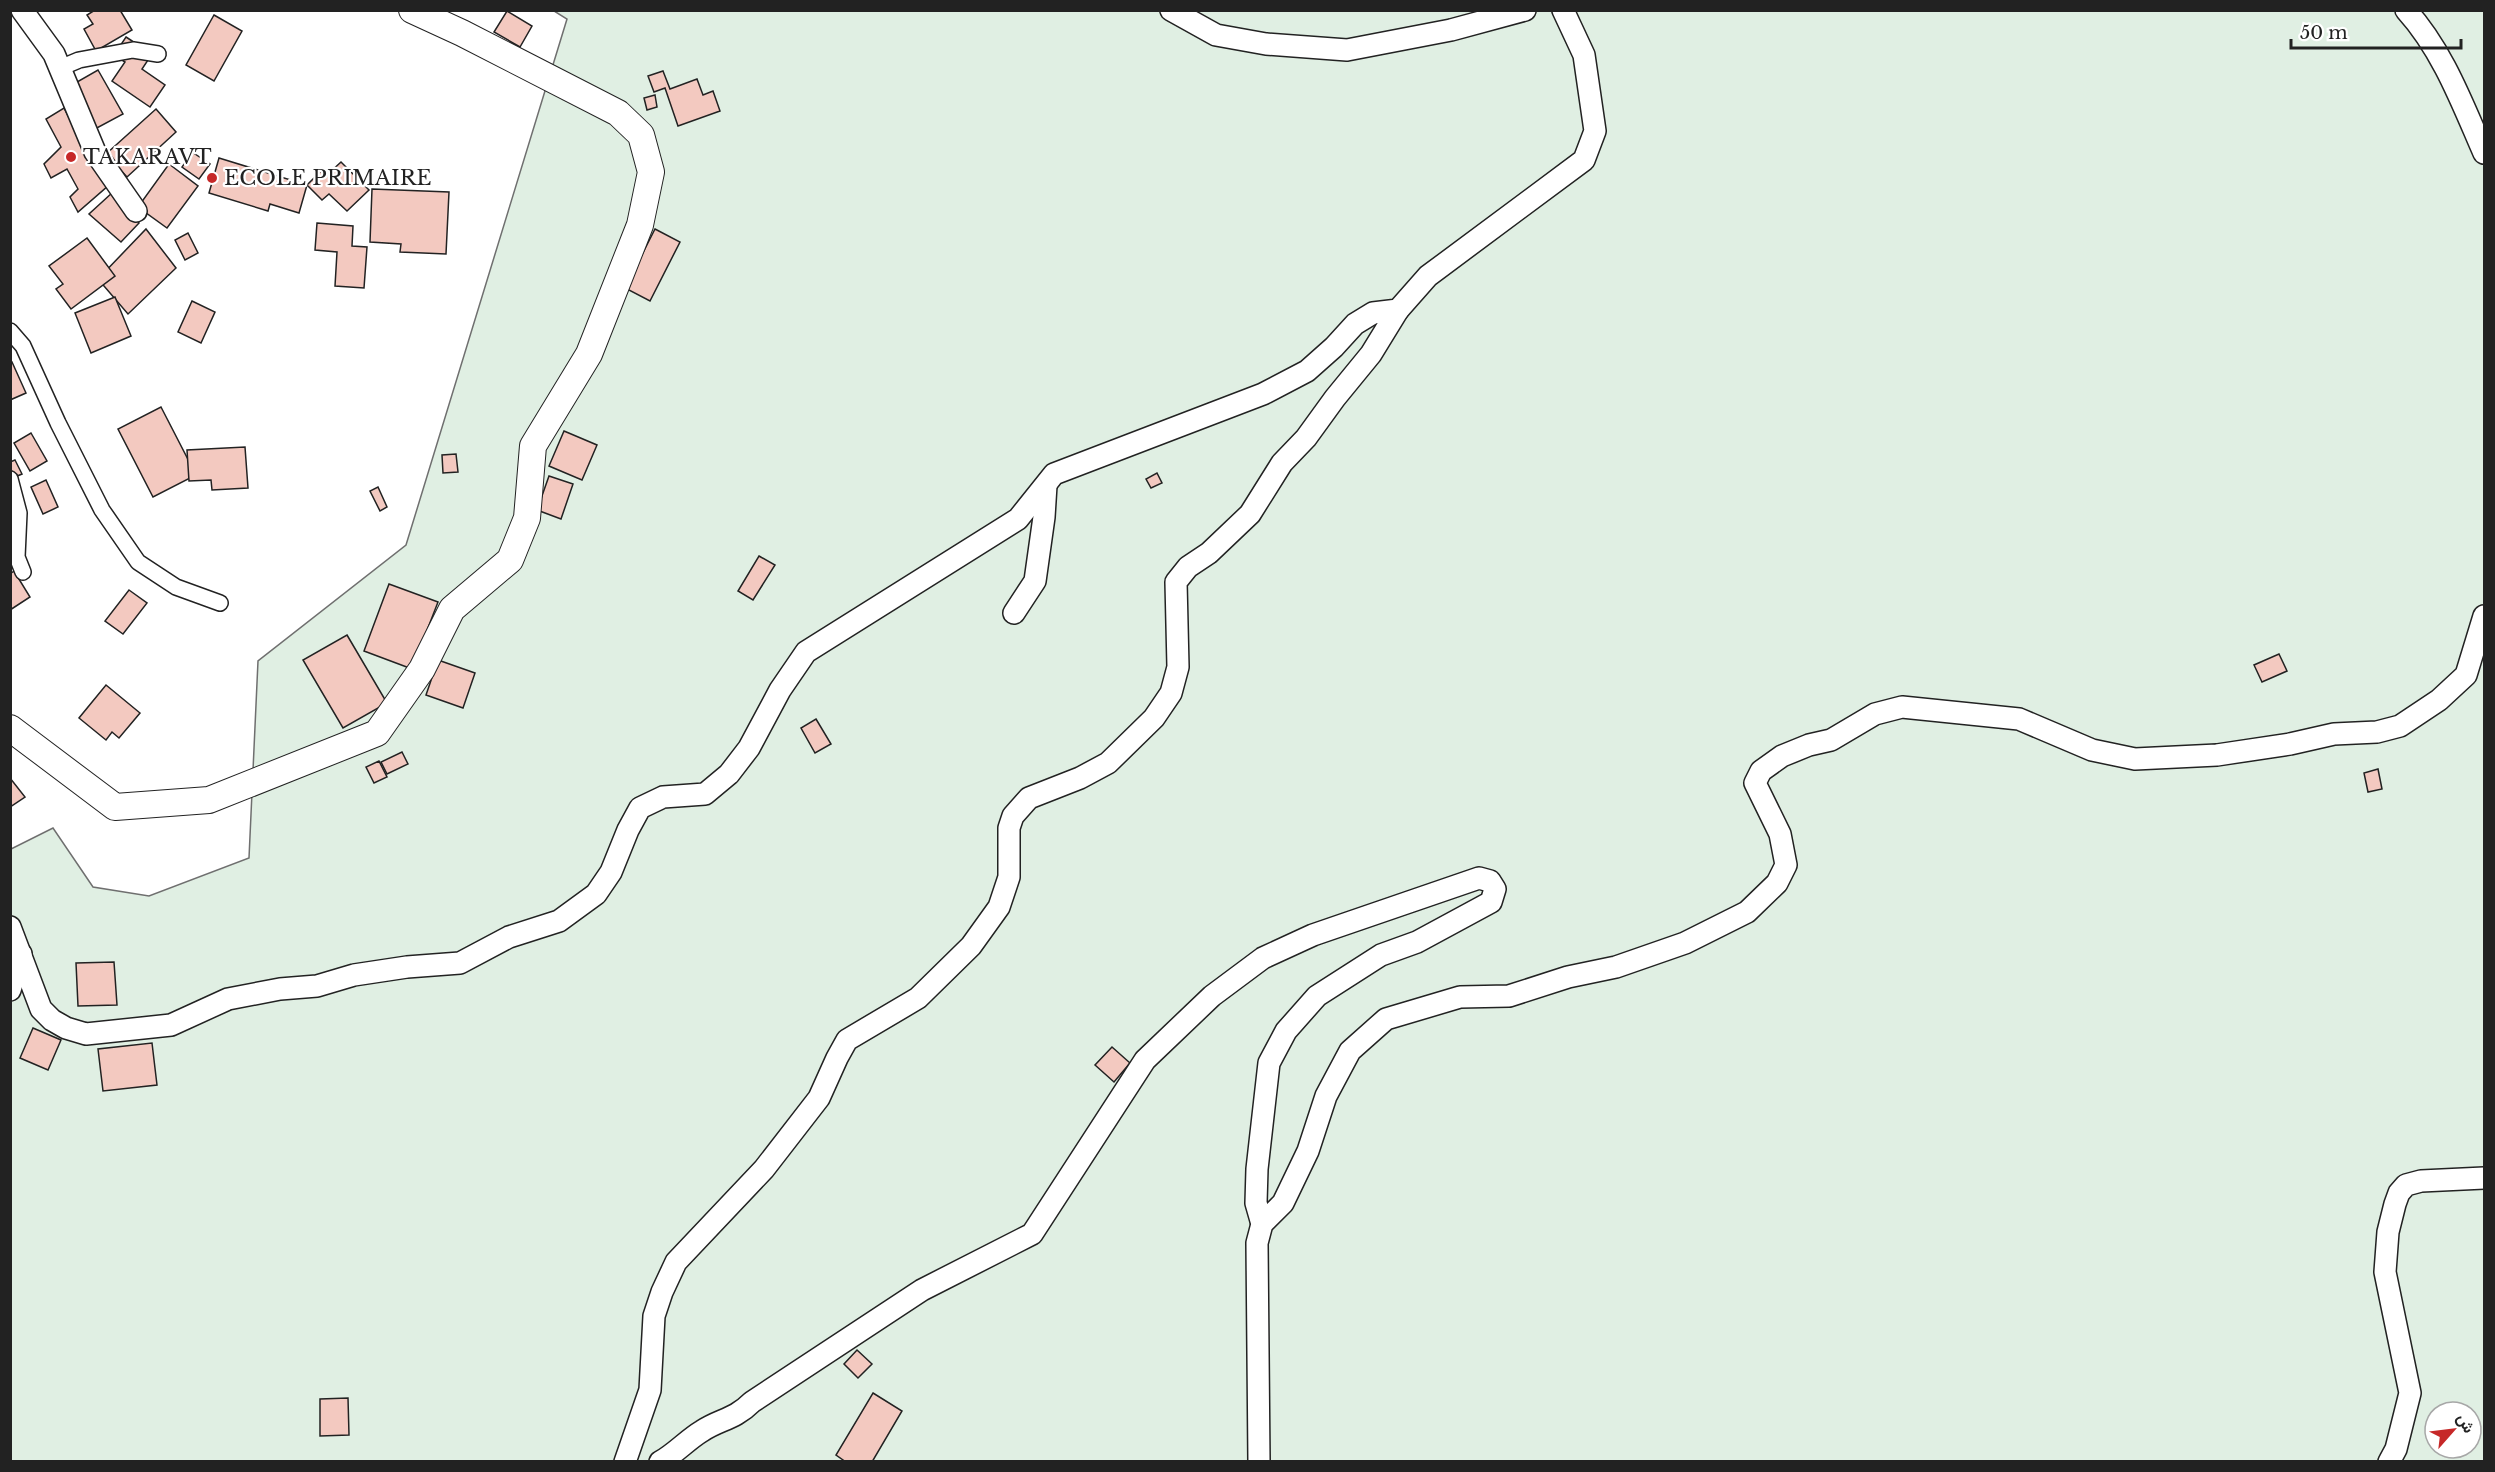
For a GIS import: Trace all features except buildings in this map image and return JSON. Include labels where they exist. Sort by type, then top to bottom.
[{"type":"street","points":[[22,10],[54,54],[95,152],[136,211]]},
{"type":"street","points":[[10,728],[115,807],[209,800],[377,733],[422,669],[452,609],[510,560],[527,518],[533,446],[589,354],[640,225],[651,172],[641,135],[618,113],[412,10]]},
{"type":"street","points":[[1171,10],[1216,35],[1266,44],[1347,50],[1451,30],[1525,10]]},
{"type":"street","points":[[625,1461],[650,1390],[654,1316],[676,1262],[764,1169],[819,1098],[848,1040],[918,999],[971,946],[999,907],[1009,877],[1009,828],[1013,816],[1029,798],[1080,778],[1107,763],[1154,718],[1171,693],[1178,667],[1176,582],[1188,567],[1209,553],[1250,514],[1282,463],[1306,438],[1371,354],[1398,310],[1428,276],[1584,160],[1595,131],[1584,56],[1563,10]]},
{"type":"street","points":[[2406,10],[2423,29],[2440,56],[2484,153]]},
{"type":"street","points":[[60,68],[79,60],[133,50],[158,54]]},
{"type":"street","points":[[10,927],[41,1009],[52,1020],[66,1028],[86,1034],[171,1025],[228,999],[280,989],[317,986],[354,975],[407,967],[460,963],[509,937],[559,921],[596,894],[611,872],[628,830],[640,808],[663,797],[705,794],[729,774],[749,748],[780,690],[806,652],[1018,519],[1054,474],[1263,394],[1307,371],[1364,318],[1373,313],[1398,310]]},
{"type":"street","points":[[10,331],[23,346],[102,510],[138,562],[176,587],[220,603]]},
{"type":"street","points":[[10,480],[19,513],[16,556],[23,572]]},
{"type":"street","points":[[1014,613],[1035,581],[1046,484]]},
{"type":"street","points":[[1259,1461],[1257,1243],[1262,1224],[1283,1203],[1308,1151],[1326,1096],[1350,1051],[1386,1019],[1460,997],[1509,996],[1568,977],[1616,967],[1685,943],[1747,912],[1777,884],[1786,865],[1780,834],[1755,783],[1761,771],[1782,756],[1809,745],[1832,740],[1875,714],[1902,706],[2019,718],[2092,750],[2135,759],[2217,755],[2290,744],[2334,734],[2377,732],[2400,726],[2439,700],[2466,675],[2484,616]]},
{"type":"street","points":[[660,1461],[676,1453],[703,1430],[743,1411],[752,1402],[922,1290],[1032,1234],[1145,1060],[1212,996],[1263,958],[1313,935],[1479,878],[1490,880],[1496,889],[1491,902],[1417,942],[1372,961],[1317,996],[1286,1031],[1269,1063],[1257,1169],[1256,1203],[1262,1224]]},
{"type":"street","points":[[10,990],[21,954]]},
{"type":"street","points":[[2389,1461],[2396,1449],[2410,1393],[2385,1272],[2388,1232],[2399,1192],[2406,1185],[2421,1181],[2484,1178]]},
{"type":"green space","points":[[554,11],[2484,11],[2484,1461],[11,1462],[11,849],[53,828],[93,887],[149,896],[249,858],[258,661],[406,545],[567,19]]},
{"type":"place","name":"TAKARAVT","points":[[71,157]]},
{"type":"place","name":"ECOLE PRIMAIRE","points":[[212,178]]}]
